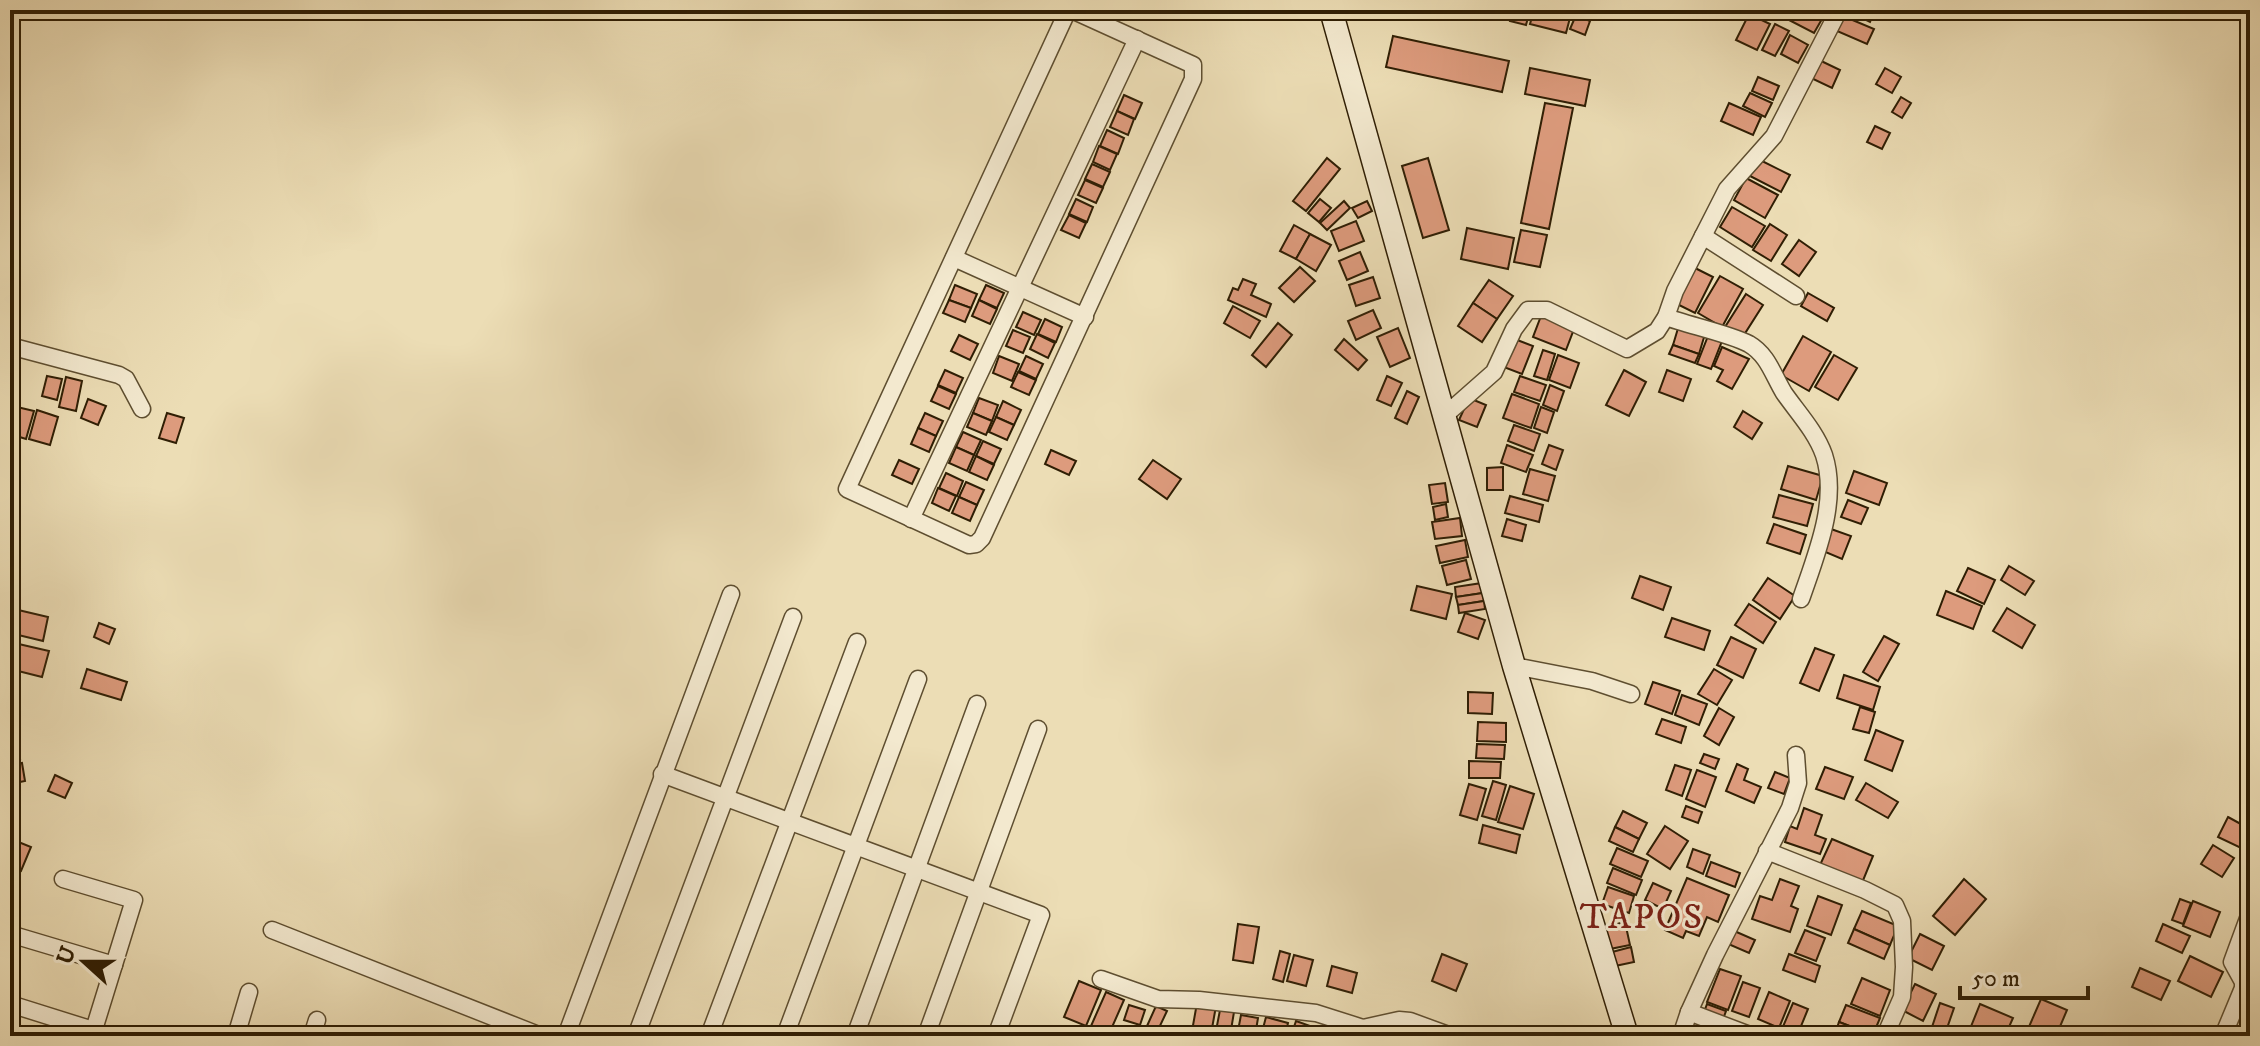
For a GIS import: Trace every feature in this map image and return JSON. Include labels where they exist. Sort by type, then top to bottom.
[{"type":"street","points":[[1070,10],[1193,65],[1193,79],[982,538],[976,544],[969,545],[847,489],[1070,10]]},
{"type":"street","points":[[1331,10],[1514,666],[1627,1036]]},
{"type":"street","points":[[1443,417],[1494,372],[1514,329],[1528,310],[1547,310],[1627,349],[1657,331],[1727,189],[1774,136],[1839,10]]},
{"type":"street","points":[[911,519],[1137,39]]},
{"type":"street","points":[[1703,236],[1796,296]]},
{"type":"street","points":[[954,258],[1085,317]]},
{"type":"street","points":[[1666,317],[1749,344],[1769,362],[1782,390],[1810,427],[1823,454],[1829,480],[1829,499],[1801,599]]},
{"type":"street","points":[[10,346],[119,375],[126,379],[142,409]]},
{"type":"street","points":[[566,1036],[731,594]]},
{"type":"street","points":[[636,1036],[793,617]]},
{"type":"street","points":[[709,1036],[857,642]]},
{"type":"street","points":[[1514,666],[1592,681],[1631,694]]},
{"type":"street","points":[[785,1036],[918,679]]},
{"type":"street","points":[[855,1036],[977,704]]},
{"type":"street","points":[[926,1036],[1038,729]]},
{"type":"street","points":[[1681,1036],[1689,1012],[1790,808],[1799,774],[1796,755]]},
{"type":"street","points":[[662,774],[1041,915],[996,1036]]},
{"type":"street","points":[[1767,851],[1895,905],[1902,921],[1902,997],[1885,1036]]},
{"type":"street","points":[[10,1004],[92,1033],[134,900],[63,879]]},
{"type":"street","points":[[2223,1036],[2243,988],[2232,962],[2250,913]]},
{"type":"street","points":[[272,930],[541,1036]]},
{"type":"street","points":[[10,934],[114,965]]},
{"type":"street","points":[[1101,979],[1158,999],[1199,1000],[1316,1013],[1361,1032],[1399,1020],[1451,1036]]},
{"type":"street","points":[[236,1036],[249,992]]},
{"type":"street","points":[[1689,1012],[1752,1036]]},
{"type":"building","points":[[1513,10],[1530,10],[1526,25],[1510,21]]},
{"type":"building","points":[[1534,10],[1557,10],[1571,14],[1566,33],[1530,24]]},
{"type":"building","points":[[1794,10],[1826,12],[1814,33],[1789,20]]},
{"type":"building","points":[[1846,10],[1875,10],[1870,22]]},
{"type":"building","points":[[1749,14],[1770,24],[1757,50],[1736,40]]},
{"type":"building","points":[[1576,15],[1590,21],[1585,35],[1570,29]]},
{"type":"building","points":[[1843,16],[1874,29],[1867,44],[1837,31]]},
{"type":"building","points":[[1775,24],[1789,31],[1775,56],[1762,50]]},
{"type":"building","points":[[1790,35],[1808,45],[1798,63],[1781,54]]},
{"type":"building","points":[[1393,36],[1509,61],[1502,92],[1386,67]]},
{"type":"building","points":[[1817,59],[1840,70],[1832,88],[1809,77]]},
{"type":"building","points":[[1530,68],[1590,80],[1585,106],[1525,94]]},
{"type":"building","points":[[1885,68],[1901,77],[1892,93],[1876,84]]},
{"type":"building","points":[[1758,77],[1779,86],[1773,100],[1752,91]]},
{"type":"building","points":[[1750,93],[1772,103],[1765,117],[1743,106]]},
{"type":"building","points":[[1124,95],[1142,103],[1135,119],[1117,111]]},
{"type":"building","points":[[1901,97],[1911,103],[1902,118],[1892,112]]},
{"type":"building","points":[[1545,103],[1573,108],[1549,229],[1521,223]]},
{"type":"building","points":[[1729,103],[1761,117],[1753,135],[1721,121]]},
{"type":"building","points":[[1117,111],[1134,119],[1128,135],[1110,127]]},
{"type":"building","points":[[1875,126],[1890,133],[1882,149],[1867,142]]},
{"type":"building","points":[[1107,130],[1124,138],[1118,154],[1100,146]]},
{"type":"building","points":[[1099,146],[1117,154],[1110,170],[1093,162]]},
{"type":"building","points":[[1327,158],[1340,169],[1306,211],[1293,201]]},
{"type":"building","points":[[1428,158],[1449,230],[1423,238],[1402,166]]},
{"type":"building","points":[[1758,159],[1790,175],[1781,192],[1750,176]]},
{"type":"building","points":[[1092,164],[1110,172],[1103,187],[1085,179]]},
{"type":"building","points":[[1746,178],[1778,195],[1765,218],[1734,200]]},
{"type":"building","points":[[1085,180],[1103,188],[1096,203],[1078,195]]},
{"type":"building","points":[[1076,199],[1093,207],[1087,222],[1069,214]]},
{"type":"building","points":[[1320,199],[1331,208],[1319,222],[1308,213]]},
{"type":"building","points":[[1344,201],[1350,208],[1327,230],[1320,223]]},
{"type":"building","points":[[1367,201],[1372,211],[1358,218],[1352,208]]},
{"type":"building","points":[[1732,207],[1765,226],[1752,247],[1720,227]]},
{"type":"building","points":[[1069,215],[1086,223],[1079,238],[1061,230]]},
{"type":"building","points":[[1356,221],[1364,241],[1339,251],[1331,231]]},
{"type":"building","points":[[1770,224],[1787,235],[1771,261],[1753,250]]},
{"type":"building","points":[[1294,225],[1310,234],[1296,259],[1280,251]]},
{"type":"building","points":[[1467,228],[1514,238],[1508,269],[1461,259]]},
{"type":"building","points":[[1521,230],[1547,235],[1540,267],[1514,262]]},
{"type":"building","points":[[1310,234],[1331,245],[1316,271],[1296,259]]},
{"type":"building","points":[[1799,240],[1816,252],[1799,276],[1782,264]]},
{"type":"building","points":[[10,246],[18,247],[12,284],[10,284]]},
{"type":"building","points":[[1360,252],[1368,271],[1347,280],[1339,261]]},
{"type":"building","points":[[1300,267],[1315,281],[1294,302],[1279,288]]},
{"type":"building","points":[[1695,268],[1713,277],[1695,313],[1677,304]]},
{"type":"building","points":[[1720,276],[1743,289],[1722,327],[1698,313]]},
{"type":"building","points":[[1373,277],[1380,298],[1356,306],[1349,285]]},
{"type":"building","points":[[1243,279],[1256,284],[1251,295],[1271,304],[1266,317],[1228,300],[1233,288],[1238,290]]},
{"type":"building","points":[[1489,280],[1513,296],[1497,319],[1473,303]]},
{"type":"building","points":[[955,285],[977,294],[971,308],[949,300]]},
{"type":"building","points":[[986,285],[1004,293],[997,308],[979,300]]},
{"type":"building","points":[[1808,293],[1834,308],[1827,321],[1801,306]]},
{"type":"building","points":[[1746,294],[1763,305],[1742,338],[1725,327]]},
{"type":"building","points":[[949,300],[971,308],[965,322],[943,313]]},
{"type":"building","points":[[979,300],[997,309],[990,324],[972,316]]},
{"type":"building","points":[[1473,303],[1497,319],[1482,342],[1458,326]]},
{"type":"building","points":[[1233,306],[1260,321],[1250,338],[1224,323]]},
{"type":"building","points":[[1373,310],[1381,328],[1356,340],[1348,321]]},
{"type":"building","points":[[1023,312],[1041,320],[1034,335],[1016,327]]},
{"type":"building","points":[[1541,316],[1574,329],[1566,350],[1533,337]]},
{"type":"building","points":[[1045,319],[1062,327],[1056,342],[1038,334]]},
{"type":"building","points":[[1278,323],[1292,335],[1266,367],[1252,355]]},
{"type":"building","points":[[1679,325],[1705,334],[1699,354],[1673,345]]},
{"type":"building","points":[[1398,328],[1410,358],[1390,367],[1377,337]]},
{"type":"building","points":[[1013,330],[1030,337],[1023,353],[1006,346]]},
{"type":"building","points":[[1037,334],[1055,343],[1048,358],[1030,349]]},
{"type":"building","points":[[959,335],[978,344],[970,360],[951,351]]},
{"type":"building","points":[[1708,336],[1722,341],[1711,369],[1697,364]]},
{"type":"building","points":[[1803,336],[1831,352],[1809,391],[1781,375]]},
{"type":"building","points":[[1512,338],[1533,346],[1522,374],[1501,366]]},
{"type":"building","points":[[1344,339],[1367,360],[1358,370],[1335,350]]},
{"type":"building","points":[[1673,345],[1699,354],[1695,363],[1669,354]]},
{"type":"building","points":[[1722,347],[1749,359],[1732,389],[1717,381],[1723,370],[1714,366]]},
{"type":"building","points":[[1543,350],[1555,354],[1547,380],[1534,376]]},
{"type":"building","points":[[1558,355],[1579,363],[1570,388],[1549,380]]},
{"type":"building","points":[[1834,355],[1857,368],[1838,400],[1815,387]]},
{"type":"building","points":[[999,356],[1019,364],[1012,381],[993,373]]},
{"type":"building","points":[[1026,356],[1043,364],[1036,379],[1019,371]]},
{"type":"building","points":[[945,370],[963,378],[956,393],[938,385]]},
{"type":"building","points":[[1624,370],[1646,382],[1629,416],[1606,405]]},
{"type":"building","points":[[1667,370],[1691,379],[1683,401],[1659,392]]},
{"type":"building","points":[[1018,372],[1036,380],[1029,395],[1011,387]]},
{"type":"building","points":[[47,376],[62,379],[57,400],[42,396]]},
{"type":"building","points":[[1387,376],[1402,383],[1391,406],[1377,400]]},
{"type":"building","points":[[1520,376],[1546,385],[1540,401],[1514,392]]},
{"type":"building","points":[[66,377],[82,381],[76,411],[59,407]]},
{"type":"building","points":[[1550,385],[1564,391],[1557,411],[1543,405]]},
{"type":"building","points":[[938,386],[956,394],[949,409],[931,401]]},
{"type":"building","points":[[1407,391],[1419,397],[1407,424],[1395,418]]},
{"type":"building","points":[[1512,394],[1539,404],[1531,428],[1503,418]]},
{"type":"building","points":[[979,398],[998,405],[992,421],[973,413]]},
{"type":"building","points":[[1469,398],[1486,405],[1477,427],[1459,420]]},
{"type":"building","points":[[88,399],[106,406],[98,425],[81,418]]},
{"type":"building","points":[[1003,401],[1021,410],[1014,425],[996,417]]},
{"type":"building","points":[[17,407],[34,411],[26,439],[10,434]]},
{"type":"building","points":[[1541,407],[1554,412],[1547,433],[1534,428]]},
{"type":"building","points":[[37,410],[58,417],[50,445],[29,439]]},
{"type":"building","points":[[1743,411],[1762,423],[1752,439],[1734,427]]},
{"type":"building","points":[[167,413],[184,418],[176,443],[159,438]]},
{"type":"building","points":[[925,413],[943,421],[936,436],[918,428]]},
{"type":"building","points":[[973,413],[992,421],[986,435],[967,427]]},
{"type":"building","points":[[996,417],[1014,425],[1007,440],[989,432]]},
{"type":"building","points":[[1514,425],[1540,434],[1534,451],[1508,441]]},
{"type":"building","points":[[918,428],[936,436],[929,452],[911,444]]},
{"type":"building","points":[[963,432],[981,440],[974,455],[956,447]]},
{"type":"building","points":[[983,441],[1001,449],[994,464],[976,456]]},
{"type":"building","points":[[1507,445],[1533,455],[1526,472],[1501,463]]},
{"type":"building","points":[[1549,445],[1563,450],[1556,470],[1542,464]]},
{"type":"building","points":[[956,447],[974,455],[967,471],[949,463]]},
{"type":"building","points":[[1051,450],[1076,461],[1069,475],[1045,464]]},
{"type":"building","points":[[976,456],[994,465],[987,480],[969,472]]},
{"type":"building","points":[[899,460],[919,469],[912,484],[892,475]]},
{"type":"building","points":[[1153,460],[1181,479],[1167,499],[1139,479]]},
{"type":"building","points":[[1788,466],[1823,476],[1816,500],[1781,489]]},
{"type":"building","points":[[1503,467],[1503,490],[1487,490],[1487,468]]},
{"type":"building","points":[[1530,469],[1555,476],[1548,501],[1523,494]]},
{"type":"building","points":[[1854,471],[1887,483],[1879,505],[1846,493]]},
{"type":"building","points":[[946,473],[963,481],[957,496],[939,488]]},
{"type":"building","points":[[966,482],[984,490],[977,505],[959,497]]},
{"type":"building","points":[[1445,483],[1448,502],[1432,504],[1429,485]]},
{"type":"building","points":[[938,488],[956,496],[949,511],[932,503]]},
{"type":"building","points":[[1779,495],[1813,504],[1807,526],[1773,517]]},
{"type":"building","points":[[1510,496],[1543,505],[1539,522],[1505,513]]},
{"type":"building","points":[[959,497],[977,505],[970,521],[952,513]]},
{"type":"building","points":[[1848,500],[1868,508],[1861,524],[1841,517]]},
{"type":"building","points":[[1446,504],[1448,517],[1435,520],[1433,507]]},
{"type":"building","points":[[1460,518],[1462,536],[1435,539],[1432,522]]},
{"type":"building","points":[[1507,519],[1526,525],[1522,541],[1502,536]]},
{"type":"building","points":[[1774,524],[1806,535],[1800,554],[1767,543]]},
{"type":"building","points":[[1831,529],[1851,536],[1842,559],[1823,551]]},
{"type":"building","points":[[1465,540],[1468,557],[1440,563],[1436,546]]},
{"type":"building","points":[[1466,560],[1471,579],[1447,585],[1442,566]]},
{"type":"building","points":[[2009,566],[2034,581],[2025,595],[2001,580]]},
{"type":"building","points":[[1968,568],[1995,580],[1984,604],[1957,591]]},
{"type":"building","points":[[1640,576],[1671,587],[1663,610],[1632,598]]},
{"type":"building","points":[[1768,578],[1795,596],[1780,619],[1753,600]]},
{"type":"building","points":[[1482,583],[1483,593],[1456,597],[1455,587]]},
{"type":"building","points":[[1417,586],[1452,594],[1446,619],[1411,610]]},
{"type":"building","points":[[1946,591],[1982,606],[1973,629],[1937,615]]},
{"type":"building","points":[[1483,593],[1484,601],[1458,605],[1456,597]]},
{"type":"building","points":[[1484,601],[1485,609],[1459,613],[1458,605]]},
{"type":"building","points":[[1749,604],[1776,622],[1763,643],[1735,625]]},
{"type":"building","points":[[2007,608],[2035,625],[2022,648],[1993,631]]},
{"type":"building","points":[[14,609],[48,617],[43,641],[10,633]]},
{"type":"building","points":[[1465,613],[1485,620],[1478,639],[1458,632]]},
{"type":"building","points":[[1672,618],[1710,631],[1704,650],[1665,637]]},
{"type":"building","points":[[99,623],[115,629],[109,644],[94,637]]},
{"type":"building","points":[[1884,636],[1899,644],[1878,681],[1863,672]]},
{"type":"building","points":[[1731,637],[1756,649],[1743,678],[1717,665]]},
{"type":"building","points":[[10,642],[49,651],[42,677],[10,669]]},
{"type":"building","points":[[1815,648],[1834,655],[1819,691],[1800,683]]},
{"type":"building","points":[[87,669],[127,682],[121,700],[81,688]]},
{"type":"building","points":[[1714,669],[1732,680],[1717,705],[1698,694]]},
{"type":"building","points":[[1844,675],[1880,687],[1873,710],[1837,698]]},
{"type":"building","points":[[1653,682],[1680,691],[1672,714],[1645,704]]},
{"type":"building","points":[[1468,692],[1493,693],[1492,714],[1468,713]]},
{"type":"building","points":[[1682,695],[1707,704],[1699,725],[1675,715]]},
{"type":"building","points":[[1860,707],[1875,712],[1869,733],[1853,729]]},
{"type":"building","points":[[1719,708],[1734,717],[1719,745],[1704,736]]},
{"type":"building","points":[[1662,719],[1686,727],[1681,743],[1656,734]]},
{"type":"building","points":[[1478,722],[1506,723],[1506,742],[1477,741]]},
{"type":"building","points":[[1876,730],[1903,741],[1892,771],[1865,760]]},
{"type":"building","points":[[16,740],[20,759],[10,761],[10,742]]},
{"type":"building","points":[[1477,744],[1505,745],[1504,759],[1476,758]]},
{"type":"building","points":[[1704,754],[1719,759],[1715,769],[1700,763]]},
{"type":"building","points":[[1469,761],[1501,762],[1500,778],[1469,778]]},
{"type":"building","points":[[22,763],[25,781],[10,784],[10,765]]},
{"type":"building","points":[[1737,764],[1748,769],[1744,780],[1761,787],[1754,803],[1726,791]]},
{"type":"building","points":[[1675,765],[1691,770],[1682,796],[1666,790]]},
{"type":"building","points":[[1825,767],[1853,777],[1844,799],[1816,789]]},
{"type":"building","points":[[1697,770],[1716,777],[1705,807],[1686,799]]},
{"type":"building","points":[[1775,772],[1790,778],[1784,794],[1768,788]]},
{"type":"building","points":[[55,775],[72,783],[65,798],[48,791]]},
{"type":"building","points":[[1493,781],[1506,785],[1496,820],[1482,816]]},
{"type":"building","points":[[1866,783],[1898,802],[1888,818],[1856,800]]},
{"type":"building","points":[[1469,784],[1486,789],[1477,820],[1460,815]]},
{"type":"building","points":[[1510,786],[1534,794],[1523,829],[1498,822]]},
{"type":"building","points":[[1686,806],[1702,812],[1698,823],[1682,817]]},
{"type":"building","points":[[1804,808],[1822,815],[1815,835],[1826,839],[1820,854],[1785,842],[1790,826],[1797,829]]},
{"type":"building","points":[[1623,811],[1647,823],[1639,839],[1615,827]]},
{"type":"building","points":[[2228,817],[2250,829],[2241,848],[2218,837]]},
{"type":"building","points":[[1483,825],[1520,835],[1516,853],[1479,843]]},
{"type":"building","points":[[1665,826],[1688,841],[1670,869],[1647,854]]},
{"type":"building","points":[[1615,827],[1639,839],[1633,852],[1609,841]]},
{"type":"building","points":[[1832,839],[1873,856],[1862,883],[1820,865]]},
{"type":"building","points":[[16,841],[31,847],[21,871],[10,866]]},
{"type":"building","points":[[2213,845],[2234,858],[2222,877],[2201,864]]},
{"type":"building","points":[[1617,848],[1648,861],[1641,877],[1610,864]]},
{"type":"building","points":[[1693,849],[1710,855],[1703,874],[1687,867]]},
{"type":"building","points":[[1711,862],[1740,873],[1735,887],[1706,876]]},
{"type":"building","points":[[1613,868],[1642,880],[1636,895],[1607,883]]},
{"type":"building","points":[[1687,878],[1729,895],[1718,922],[1707,917],[1699,936],[1686,931],[1683,938],[1665,930]]},
{"type":"building","points":[[1780,879],[1799,886],[1791,906],[1798,909],[1790,932],[1752,919],[1760,896],[1772,900]]},
{"type":"building","points":[[1964,879],[1986,899],[1955,935],[1933,916]]},
{"type":"building","points":[[1653,883],[1671,891],[1663,909],[1645,900]]},
{"type":"building","points":[[1608,887],[1634,896],[1629,913],[1602,904]]},
{"type":"building","points":[[1818,896],[1842,905],[1831,935],[1807,926]]},
{"type":"building","points":[[2180,899],[2191,903],[2183,924],[2172,920]]},
{"type":"building","points":[[2193,901],[2220,912],[2210,937],[2183,926]]},
{"type":"building","points":[[1862,911],[1898,926],[1890,945],[1854,929]]},
{"type":"building","points":[[1625,922],[1630,945],[1610,949],[1605,927]]},
{"type":"building","points":[[1238,924],[1259,927],[1253,963],[1233,960]]},
{"type":"building","points":[[2163,924],[2190,936],[2182,953],[2156,941]]},
{"type":"building","points":[[1854,929],[1890,945],[1884,959],[1848,943]]},
{"type":"building","points":[[1732,930],[1755,940],[1749,953],[1726,943]]},
{"type":"building","points":[[1805,930],[1825,938],[1816,961],[1795,953]]},
{"type":"building","points":[[1920,934],[1944,946],[1932,970],[1908,958]]},
{"type":"building","points":[[2241,939],[2250,942],[2250,962],[2235,956]]},
{"type":"building","points":[[1631,947],[1634,962],[1615,966],[1612,952]]},
{"type":"building","points":[[1280,951],[1290,954],[1283,982],[1273,979]]},
{"type":"building","points":[[1442,954],[1467,964],[1456,991],[1432,981]]},
{"type":"building","points":[[1789,954],[1820,966],[1815,982],[1783,970]]},
{"type":"building","points":[[1294,955],[1313,960],[1306,986],[1287,981]]},
{"type":"building","points":[[2190,956],[2223,972],[2211,997],[2178,981]]},
{"type":"building","points":[[1332,966],[1357,973],[1352,993],[1327,986]]},
{"type":"building","points":[[2140,968],[2170,981],[2161,1000],[2132,987]]},
{"type":"building","points":[[1720,969],[1741,976],[1728,1010],[1707,1002]]},
{"type":"building","points":[[1862,978],[1890,990],[1880,1016],[1851,1004]]},
{"type":"building","points":[[1079,981],[1101,990],[1086,1026],[1064,1017]]},
{"type":"building","points":[[1743,982],[1760,988],[1749,1017],[1732,1011]]},
{"type":"building","points":[[1915,984],[1936,994],[1923,1021],[1902,1010]]},
{"type":"building","points":[[1106,992],[1124,1000],[1109,1034],[1091,1026]]},
{"type":"building","points":[[1769,992],[1790,1001],[1779,1028],[1758,1019]]},
{"type":"building","points":[[2041,999],[2067,1010],[2056,1036],[2025,1036]]},
{"type":"building","points":[[1197,1003],[1216,1006],[1211,1034],[1192,1031]]},
{"type":"building","points":[[1793,1003],[1808,1009],[1797,1036],[1779,1036]]},
{"type":"building","points":[[1940,1003],[1954,1008],[1945,1034],[1931,1030]]},
{"type":"building","points":[[1707,1004],[1726,1011],[1722,1022],[1703,1015]]},
{"type":"building","points":[[1980,1004],[2013,1018],[2005,1036],[1986,1036],[1970,1029]]},
{"type":"building","points":[[1129,1005],[1145,1010],[1140,1025],[1124,1020]]},
{"type":"building","points":[[1846,1005],[1880,1018],[1873,1035],[1839,1022]]},
{"type":"building","points":[[1156,1006],[1167,1011],[1158,1030],[1147,1026]]},
{"type":"building","points":[[1220,1010],[1234,1012],[1230,1036],[1215,1036]]},
{"type":"building","points":[[1241,1015],[1258,1018],[1255,1036],[1237,1036]]},
{"type":"building","points":[[1266,1017],[1288,1023],[1285,1036],[1261,1036]]},
{"type":"building","points":[[1296,1021],[1313,1027],[1310,1036],[1291,1036]]},
{"type":"building","points":[[1839,1022],[1873,1035],[1873,1036],[1834,1036]]},
{"type":"building","points":[[1605,1028],[1608,1036],[1581,1036]]},
{"type":"building","points":[[1900,1028],[1917,1036],[1896,1036]]},
{"type":"building","points":[[1323,1029],[1341,1036],[1321,1036]]},
{"type":"district","name":"TAPOS","points":[[1642,915]]}]
